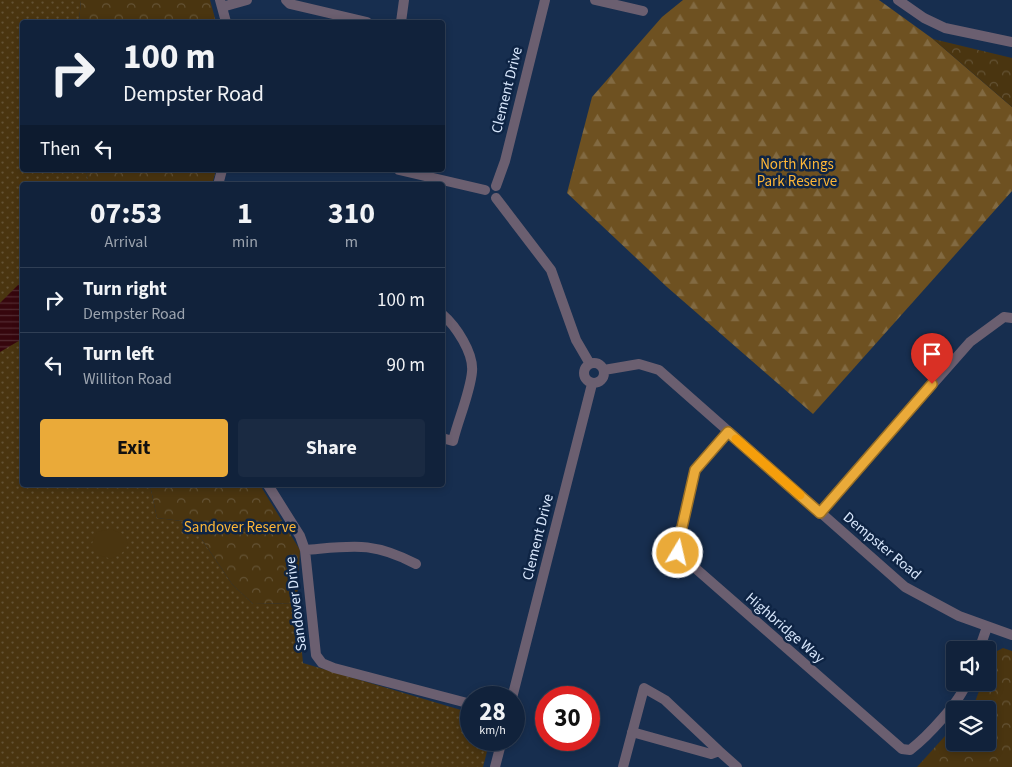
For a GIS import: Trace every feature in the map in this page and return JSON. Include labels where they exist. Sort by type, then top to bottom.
[{"type":"street","points":[[225,20],[221,4],[247,0]]},
{"type":"street","points":[[286,0],[290,4],[358,20]]},
{"type":"street","points":[[401,20],[404,0]]},
{"type":"street","name":"Clement Drive","points":[[496,186],[505,160],[545,0]]},
{"type":"street","points":[[595,0],[643,11]]},
{"type":"street","points":[[898,0],[924,18],[945,28],[1012,42]]},
{"type":"street","points":[[408,172],[485,190]]},
{"type":"street","points":[[488,186],[496,186],[499,191],[496,198],[488,198],[485,190],[488,186]]},
{"type":"street","name":"Clement Drive","points":[[496,198],[551,270],[576,340],[590,364],[585,368],[584,375],[586,380],[592,384]]},
{"type":"street","points":[[445,316],[454,324],[469,356],[472,371],[453,441],[445,439]]},
{"type":"street","points":[[820,513],[970,342],[1004,317],[1012,318]]},
{"type":"street","points":[[590,364],[600,365],[604,370]]},
{"type":"street","name":"Dempster Road","points":[[604,370],[639,364],[659,370],[904,587],[928,601],[987,627],[1012,635]]},
{"type":"street","name":"Clement Drive","points":[[592,384],[603,379],[604,370]]},
{"type":"street","name":"Clement Drive","points":[[515,686],[592,384]]},
{"type":"street","name":"Highbridge Way","points":[[728,432],[695,470],[678,545],[678,553],[902,749],[910,750],[924,739],[964,691]]},
{"type":"street","name":"Sandover Drive","points":[[269,487],[300,536],[305,550],[316,655],[322,663],[334,668],[460,701]]},
{"type":"street","points":[[305,550],[370,546],[394,553],[416,564]]},
{"type":"street","points":[[982,641],[987,627]]},
{"type":"street","points":[[623,767],[644,688],[665,700],[737,767]]},
{"type":"street","points":[[632,732],[711,754],[719,751]]},
{"type":"street","points":[[495,767],[499,751]]},
{"type":"green space","points":[[0,0],[81,0],[79,20],[20,20],[20,172],[86,172],[88,182],[20,182],[20,487],[150,487],[157,518],[190,522],[232,584],[253,604],[297,603],[303,663],[460,710],[460,751],[487,751],[483,767],[0,767]]},
{"type":"green space","points":[[81,0],[210,0],[215,20],[79,20]]},
{"type":"green space","name":"North Kings Park Reserve","points":[[683,0],[879,0],[933,39],[1012,107],[1012,191],[813,414],[667,287],[567,193],[592,97],[662,17]]},
{"type":"green space","points":[[933,39],[1012,58],[1012,107]]},
{"type":"green space","points":[[86,172],[215,172],[213,182],[88,182]]},
{"type":"green space","name":"Sandover Reserve","points":[[150,487],[261,487],[300,550],[297,603],[253,604],[232,584],[190,522],[157,518]]},
{"type":"green space","points":[[111,529],[125,535],[128,545],[123,552],[112,559],[98,555],[91,546],[97,532]]},
{"type":"green space","points":[[1003,648],[1012,651],[1012,767],[917,767],[946,735],[946,751],[996,751],[996,701],[975,701],[979,691],[996,691],[996,652]]},
{"type":"shaded area","points":[[20,283],[20,340],[0,352],[0,303]]},
{"type":"slow traffic","points":[[736,439],[800,495]]},
{"type":"route","points":[[678,553],[678,545],[695,470],[728,432],[820,513],[932,384]]}]
